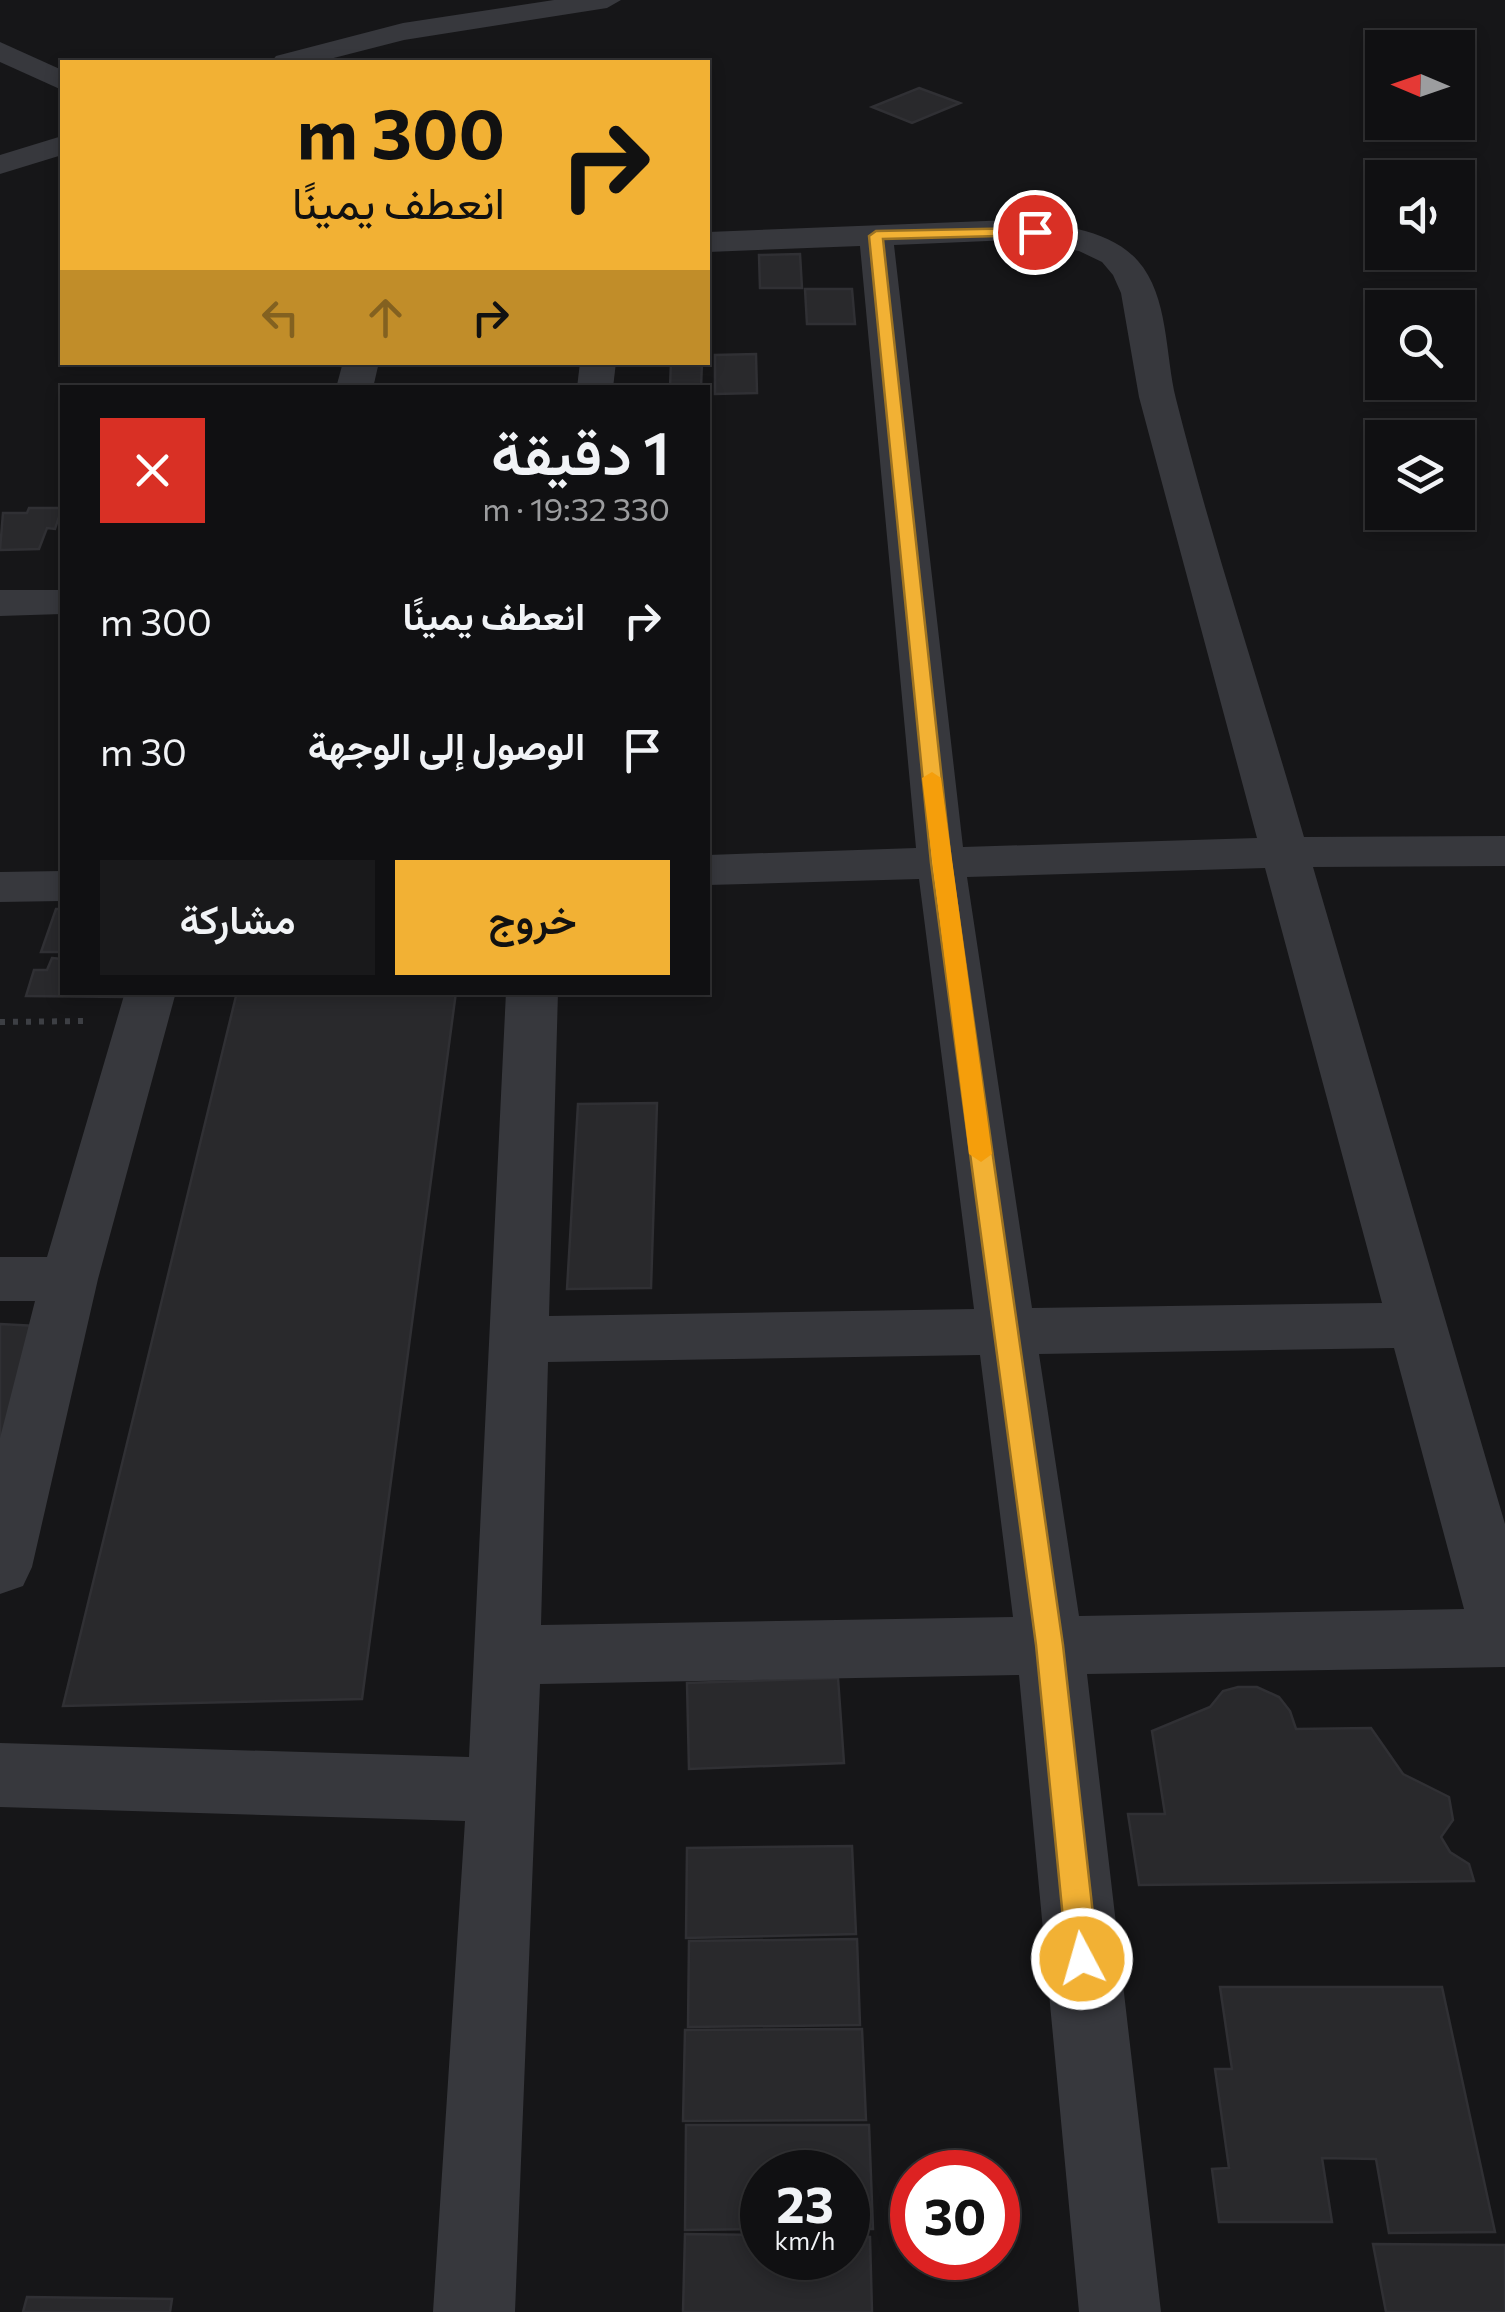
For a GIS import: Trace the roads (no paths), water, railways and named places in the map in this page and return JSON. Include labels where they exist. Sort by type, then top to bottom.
[{"type":"street","points":[[294,60],[403,32],[607,0]]},
{"type":"street","points":[[0,52],[60,80]]},
{"type":"street","points":[[0,165],[60,146]]},
{"type":"street","points":[[506,1654],[1505,1638],[1157,398],[1134,273],[1109,249],[1059,234],[1011,230],[710,242]]},
{"type":"street","points":[[876,236],[941,863],[1050,1645],[1120,2312]]},
{"type":"street","points":[[0,603],[60,602]]},
{"type":"street","points":[[710,870],[1282,852],[1505,851]]},
{"type":"street","points":[[0,887],[60,886]]},
{"type":"street","points":[[474,2312],[502,1790],[532,995]]},
{"type":"street","points":[[0,1567],[69,1278],[148,1007]]},
{"type":"street","points":[[0,1279],[69,1278]]},
{"type":"street","points":[[519,1339],[1416,1325]]},
{"type":"street","points":[[0,1774],[502,1790]]}]
